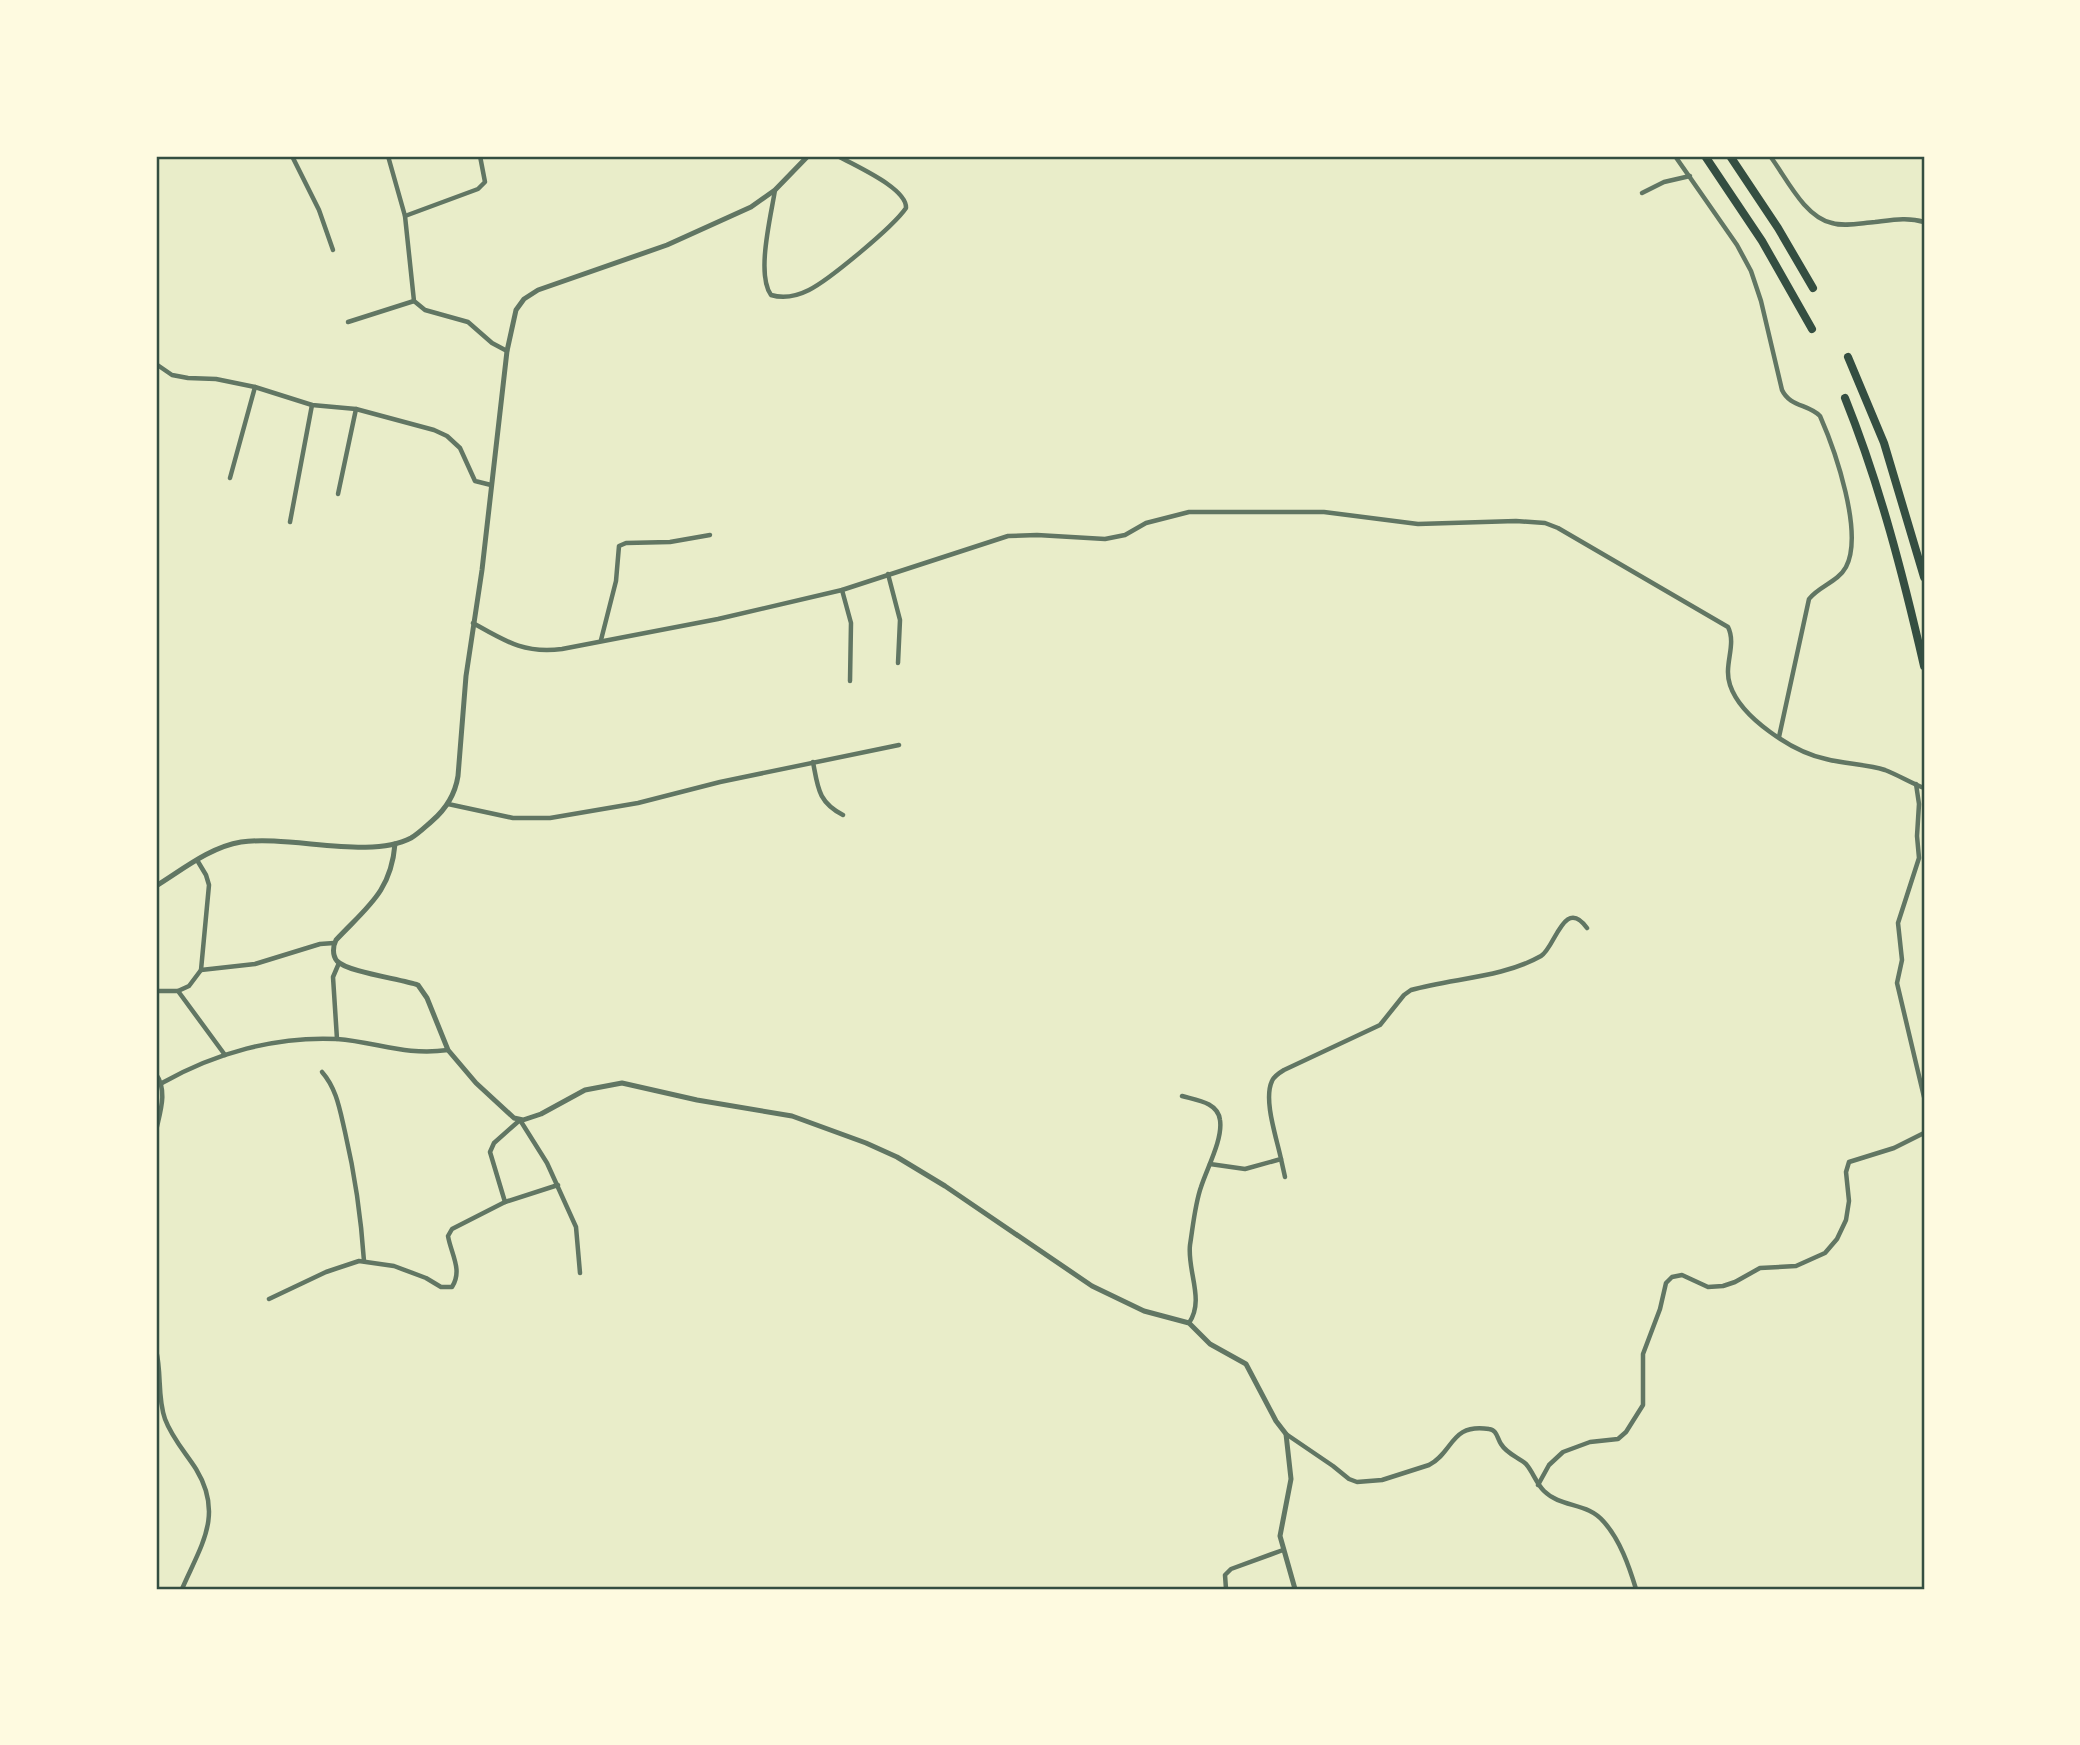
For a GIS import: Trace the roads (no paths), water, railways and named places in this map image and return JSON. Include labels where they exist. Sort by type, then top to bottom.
[{"type":"highway","points":[[1705,156],[1762,242],[1812,330]]},
{"type":"highway","points":[[1730,156],[1778,228],[1813,288]]},
{"type":"highway","points":[[1848,357],[1889,456],[1924,577]]},
{"type":"highway","points":[[1845,398],[1885,512],[1924,666]]},
{"type":"street","points":[[292,156],[319,210],[333,250]]},
{"type":"street","points":[[388,156],[405,216],[414,301],[425,310],[468,322],[492,343],[507,351]]},
{"type":"street","points":[[405,216],[478,189],[485,182],[480,156]]},
{"type":"street","points":[[156,886],[219,848],[241,842],[295,841],[368,847],[396,844],[412,837],[448,804],[456,788],[458,776],[465,683],[482,570],[507,351],[516,310],[524,299],[533,293],[676,242],[751,207],[775,190],[808,156]]},
{"type":"street","points":[[775,190],[766,252],[766,282],[771,296],[780,298],[808,290],[825,280],[906,208],[905,198],[896,189],[838,156]]},
{"type":"street","points":[[1675,156],[1744,257],[1761,301],[1782,390],[1790,401],[1808,407],[1820,416],[1850,509],[1849,560],[1841,573],[1815,592],[1810,599],[1779,737]]},
{"type":"street","points":[[1770,156],[1804,204],[1822,220],[1834,224],[1901,219],[1924,222]]},
{"type":"street","points":[[1642,193],[1664,182],[1690,176]]},
{"type":"street","points":[[348,322],[414,301]]},
{"type":"street","points":[[156,364],[172,375],[188,379],[216,379],[256,387],[312,405],[356,409],[441,433],[460,448],[475,481],[491,485]]},
{"type":"street","points":[[230,478],[256,387]]},
{"type":"street","points":[[290,522],[312,405]]},
{"type":"street","points":[[338,494],[356,409]]},
{"type":"street","points":[[473,623],[509,643],[534,651],[549,651],[718,619],[842,590],[1008,536],[1105,539],[1125,535],[1146,523],[1189,512],[1324,512],[1418,524],[1516,521],[1545,523],[1728,627],[1732,643],[1727,670],[1730,685],[1745,710],[1758,723],[1793,747],[1813,756],[1883,769],[1924,788]]},
{"type":"street","points":[[601,641],[616,581],[619,546],[626,543],[670,542],[710,535]]},
{"type":"street","points":[[888,574],[900,620],[898,663]]},
{"type":"street","points":[[842,590],[852,622],[850,681]]},
{"type":"street","points":[[448,804],[513,818],[550,818],[638,803],[720,782],[899,745]]},
{"type":"street","points":[[813,762],[819,793],[829,808],[843,815]]},
{"type":"street","points":[[1916,784],[1919,804],[1916,836],[1919,858],[1898,923],[1902,960],[1897,984],[1924,1097]]},
{"type":"street","points":[[396,844],[392,869],[382,890],[334,943],[334,954],[340,963],[418,985],[427,998],[448,1050],[504,1112],[520,1120],[544,1157],[576,1227],[580,1273]]},
{"type":"street","points":[[156,991],[178,991],[189,986],[201,970],[209,885],[197,860]]},
{"type":"street","points":[[1285,1177],[1270,1107],[1269,1090],[1273,1078],[1284,1070],[1380,1025],[1411,990],[1490,973],[1538,957],[1549,949],[1560,924],[1565,920],[1576,919],[1587,928]]},
{"type":"street","points":[[201,970],[255,964],[320,944],[334,943]]},
{"type":"street","points":[[337,1040],[333,977],[340,963]]},
{"type":"street","points":[[178,991],[225,1055]]},
{"type":"street","points":[[162,1083],[225,1055],[288,1040],[337,1040],[418,1053],[448,1050]]},
{"type":"street","points":[[323,1072],[335,1094],[349,1150],[359,1199],[364,1261]]},
{"type":"street","points":[[156,1074],[162,1083],[162,1103],[156,1131]]},
{"type":"street","points":[[505,1202],[490,1152],[494,1143],[520,1120],[551,1110],[585,1090],[622,1083],[697,1100],[792,1116],[906,1161],[1093,1286],[1144,1311],[1189,1323],[1210,1344],[1246,1364],[1276,1421],[1286,1434],[1334,1465],[1349,1479],[1366,1482],[1429,1465],[1437,1461],[1455,1435],[1479,1429],[1495,1431],[1507,1452],[1526,1464],[1538,1485],[1552,1498],[1585,1507],[1604,1521],[1621,1549],[1636,1589]]},
{"type":"street","points":[[1182,1096],[1209,1104],[1216,1109],[1220,1118],[1220,1127],[1199,1197],[1190,1247],[1196,1308],[1189,1323]]},
{"type":"street","points":[[1538,1485],[1549,1465],[1563,1452],[1590,1442],[1618,1439],[1626,1432],[1643,1405],[1643,1354],[1660,1309],[1666,1283],[1672,1276],[1682,1275],[1708,1287],[1723,1286],[1735,1283],[1760,1268],[1796,1266],[1818,1257],[1837,1239],[1846,1220],[1849,1201],[1846,1172],[1849,1162],[1894,1148],[1924,1133]]},
{"type":"street","points":[[1210,1164],[1245,1169],[1281,1159]]},
{"type":"street","points":[[269,1299],[326,1272],[364,1261],[394,1266],[441,1287],[453,1287],[457,1263],[449,1236],[452,1228],[505,1202],[558,1185]]},
{"type":"street","points":[[156,1350],[164,1416],[170,1431],[206,1488],[211,1506],[210,1522],[183,1589]]},
{"type":"street","points":[[1286,1434],[1291,1479],[1280,1536],[1295,1589]]},
{"type":"street","points":[[1226,1589],[1226,1575],[1231,1569],[1283,1550]]}]
